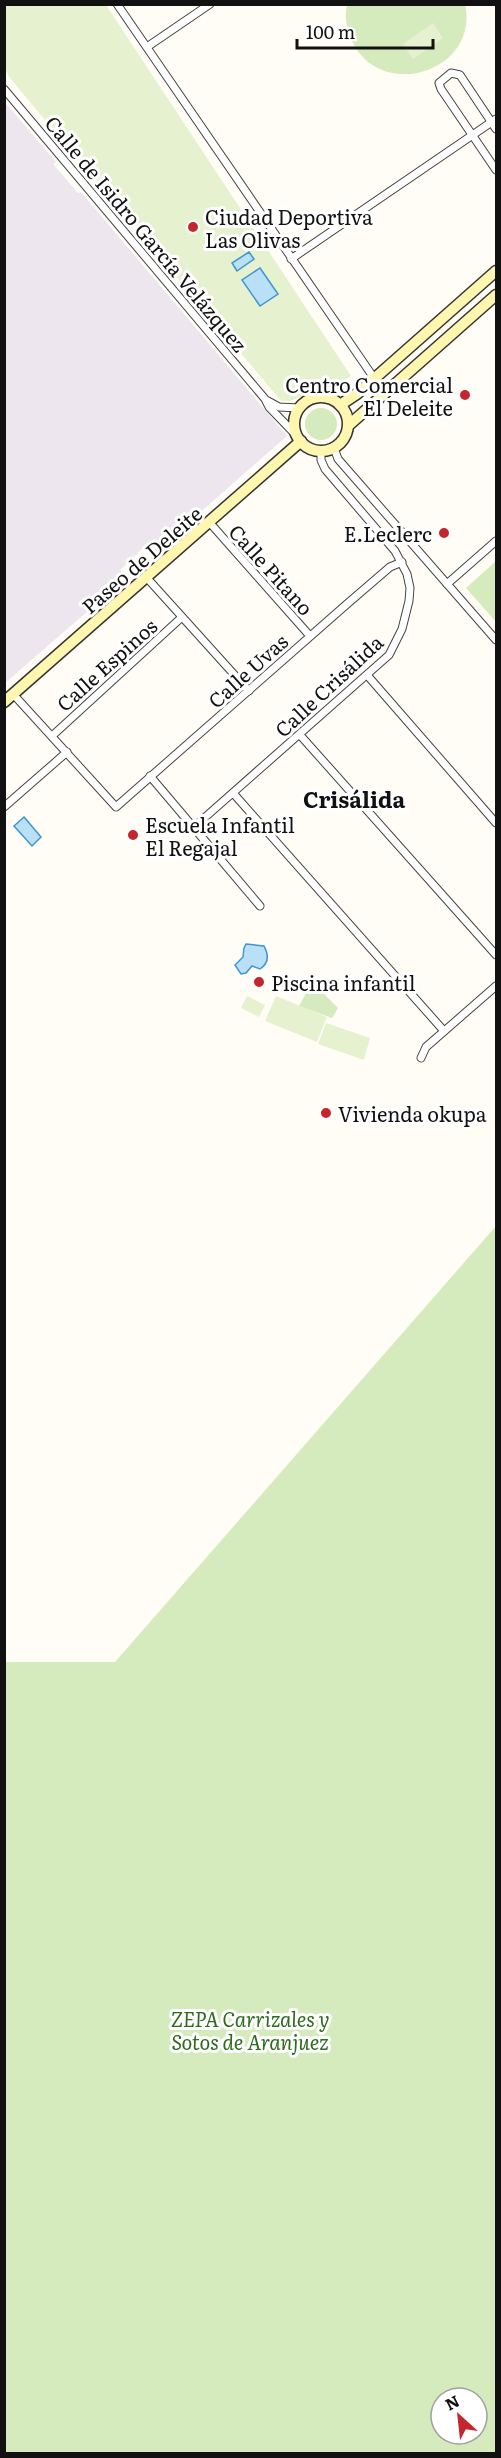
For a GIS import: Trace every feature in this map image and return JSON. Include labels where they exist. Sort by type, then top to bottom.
[{"type":"main road","points":[[340,405],[358,393],[496,271]]},
{"type":"main road","points":[[349,425],[346,413],[340,405],[333,400],[315,398],[299,408],[294,423],[299,439],[307,447],[321,451],[334,448],[345,437],[349,425],[496,295]]},
{"type":"main road","name":"Paseo de Deleite","points":[[9,698],[210,523],[299,439]]},
{"type":"street","points":[[117,4],[374,378]]},
{"type":"street","points":[[147,47],[210,4]]},
{"type":"street","points":[[496,129],[494,120],[460,75],[451,73],[442,78],[439,83],[441,89],[496,170]]},
{"type":"street","name":"Calle de Isidro García Velázquez","points":[[4,89],[265,399],[269,407],[299,439]]},
{"type":"street","points":[[291,259],[494,120]]},
{"type":"street","points":[[265,399],[279,407],[299,408]]},
{"type":"street","points":[[334,448],[338,459],[496,640]]},
{"type":"street","name":"Calle Crisálida","points":[[194,827],[389,655],[402,630],[410,588],[402,562],[325,469],[321,460],[321,451]]},
{"type":"street","name":"Calle Pitano","points":[[210,523],[310,636]]},
{"type":"street","points":[[447,584],[496,541]]},
{"type":"street","name":"Calle Uvas","points":[[67,752],[116,807],[390,567],[402,562]]},
{"type":"street","points":[[147,578],[249,691]]},
{"type":"street","name":"Calle Espinos","points":[[52,736],[182,617]]},
{"type":"street","points":[[367,675],[496,823]]},
{"type":"street","points":[[4,807],[67,752],[9,698]]},
{"type":"street","points":[[300,735],[496,955]]},
{"type":"street","points":[[150,776],[260,906]]},
{"type":"street","points":[[233,793],[444,1031]]},
{"type":"street","points":[[421,1058],[426,1047],[496,986]]},
{"type":"shaded area","points":[[4,101],[56,162],[53,164],[78,193],[81,192],[287,436],[155,552],[149,546],[143,548],[120,570],[126,578],[5,683]]},
{"type":"green space","points":[[465,4],[466,27],[458,47],[443,61],[425,71],[404,74],[384,71],[366,60],[352,41],[346,23],[347,5]]},
{"type":"green space","name":"Ciudad Deportiva Las Olivas","points":[[5,5],[106,5],[351,376],[331,390],[315,391],[290,401],[281,401],[9,77],[5,68]]},
{"type":"green space","points":[[433,23],[443,38],[413,59],[403,44]]},
{"type":"green space","points":[[321,408],[332,413],[337,424],[332,435],[321,440],[310,435],[305,424],[310,413]]},
{"type":"green space","points":[[496,561],[496,622],[466,588]]},
{"type":"green space","points":[[312,982],[338,1008],[332,1018],[299,1006]]},
{"type":"green space","points":[[247,996],[265,1005],[259,1017],[241,1008]]},
{"type":"green space","points":[[276,996],[327,1017],[317,1042],[265,1021]]},
{"type":"green space","points":[[326,1023],[370,1038],[364,1060],[318,1044]]},
{"type":"green space","name":"ZEPA Carrizales y Sotos de Aranjuez","points":[[496,1226],[496,2453],[5,2453],[5,1662],[115,1662]]},
{"type":"water","points":[[249,252],[254,259],[237,271],[232,263]]},
{"type":"water","points":[[260,268],[278,294],[260,306],[242,280]]},
{"type":"water","points":[[24,817],[41,837],[32,846],[14,826]]},
{"type":"water","points":[[246,944],[264,946],[267,959],[260,969],[252,966],[246,973],[241,974],[235,965],[243,957]]},
{"type":"place","name":"Ciudad Deportiva Las Olivas","points":[[193,227]]},
{"type":"place","name":"Centro Comercial El Deleite","points":[[465,395]]},
{"type":"place","name":"E.Leclerc","points":[[444,533]]},
{"type":"place","name":"Escuela Infantil El Regajal","points":[[133,835]]},
{"type":"place","name":"Piscina infantil","points":[[259,982]]},
{"type":"place","name":"Vivienda okupa","points":[[326,1113]]},
{"type":"district","name":"Crisálida","points":[[354,798]]}]
